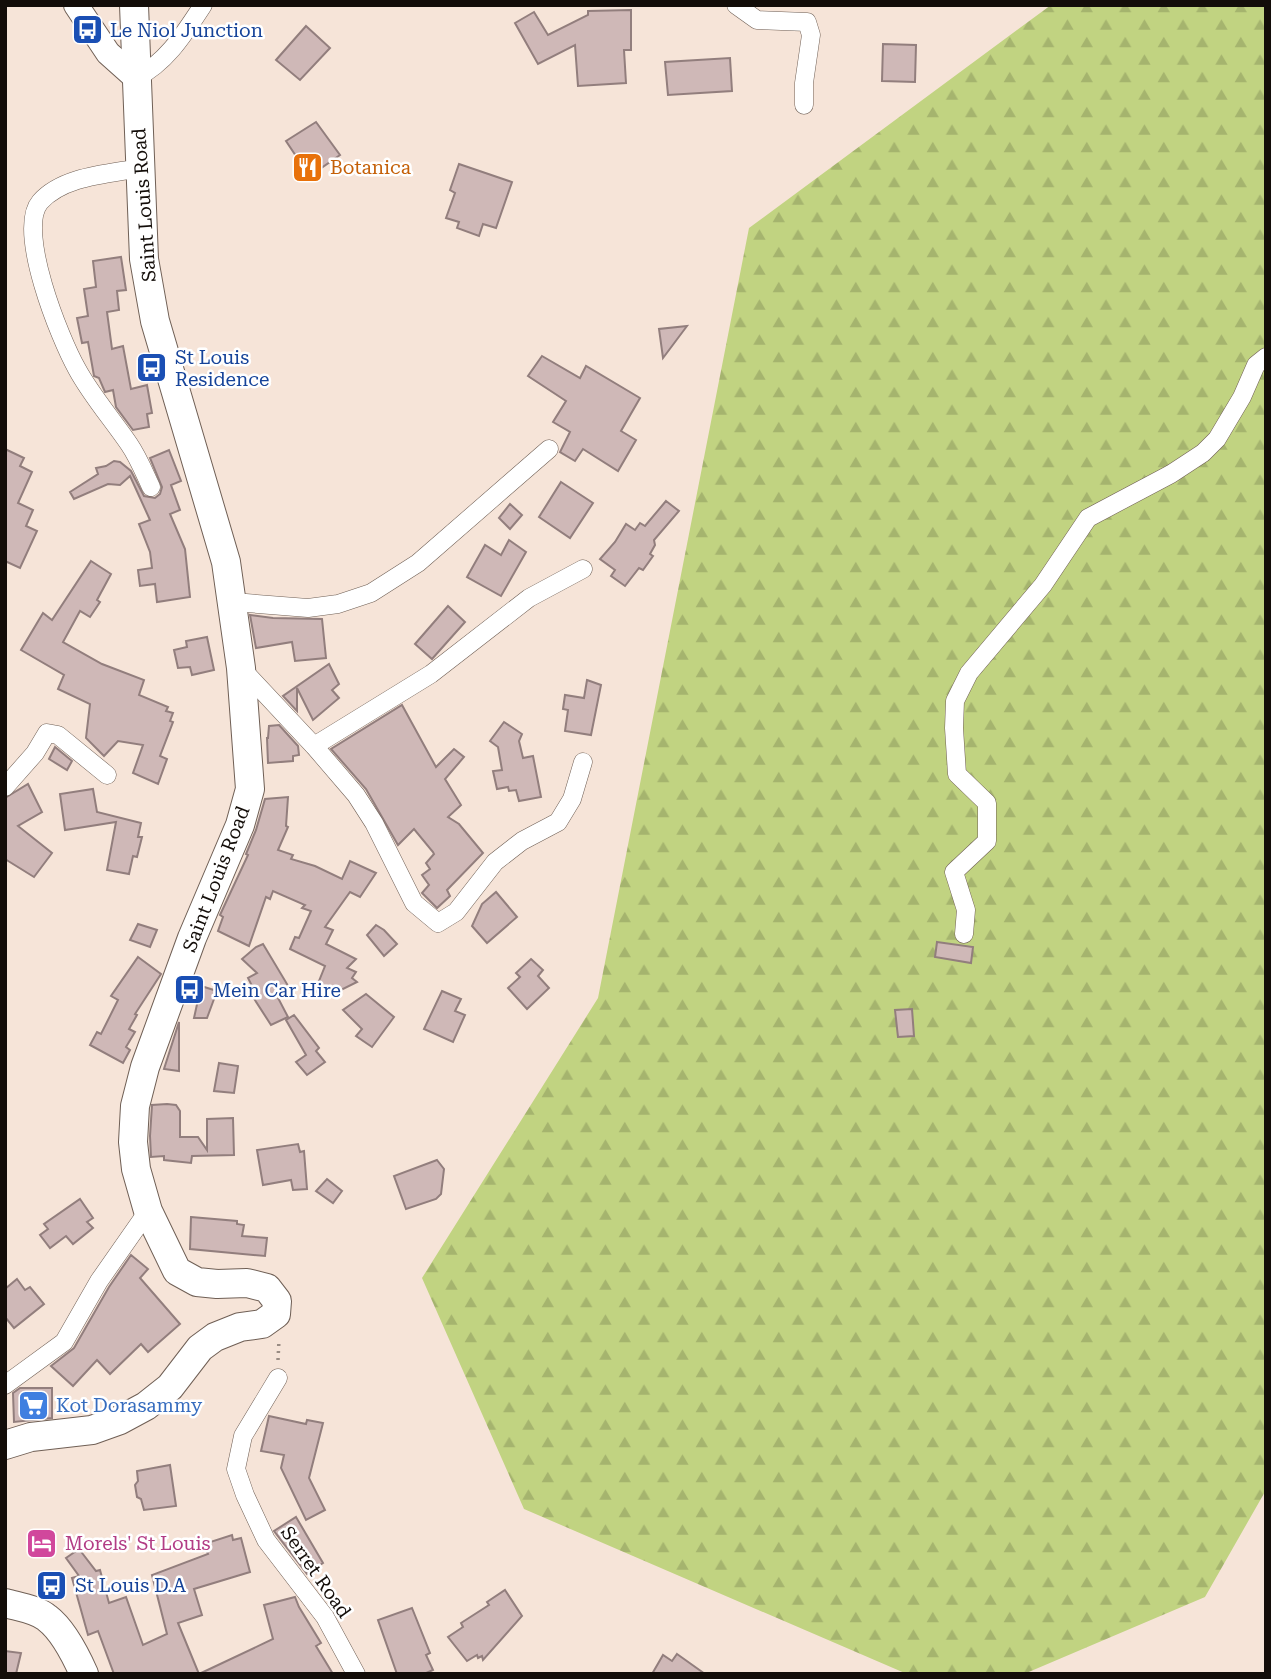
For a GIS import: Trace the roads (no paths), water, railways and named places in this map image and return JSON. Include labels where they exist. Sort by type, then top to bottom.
[{"type":"main road","points":[[76,5],[108,53],[136,78]]},
{"type":"main road","name":"Saint Louis Road","points":[[5,1446],[31,1437],[92,1430],[120,1420],[146,1406],[170,1387],[200,1348],[215,1337],[240,1327],[262,1324],[276,1314],[277,1301],[267,1288],[247,1283],[197,1282],[177,1271],[148,1211],[136,1169],[135,1105],[145,1067],[192,938],[240,825],[250,789],[241,668],[226,562],[155,321],[144,260],[134,5]]},
{"type":"main road","points":[[5,1604],[29,1609],[47,1618],[70,1647],[84,1674]]},
{"type":"street","points":[[136,78],[147,73],[174,49],[203,5]]},
{"type":"street","points":[[736,5],[757,20],[807,22],[811,35],[804,83],[804,105]]},
{"type":"street","points":[[140,168],[88,177],[60,187],[34,209],[33,228],[35,254],[60,334],[78,370],[131,447],[151,486]]},
{"type":"street","points":[[964,934],[965,910],[954,872],[986,841],[987,803],[957,774],[954,728],[956,701],[969,673],[1043,584],[1088,518],[1171,474],[1203,453],[1217,439],[1242,397],[1256,365],[1266,357]]},
{"type":"street","points":[[233,602],[308,608],[338,604],[371,593],[418,563],[549,449]]},
{"type":"street","points":[[314,746],[431,674],[529,597],[583,569]]},
{"type":"street","points":[[241,668],[356,795],[374,823],[414,903],[438,923],[456,912],[495,862],[522,841],[558,822],[572,799],[583,762]]},
{"type":"street","points":[[5,787],[36,753],[47,733],[58,735],[107,775]]},
{"type":"street","points":[[5,1385],[64,1342],[99,1281],[148,1211]]},
{"type":"street","name":"Serret Road","points":[[278,1378],[243,1436],[236,1469],[266,1540],[325,1617],[356,1674]]},
{"type":"place","name":"Le Niol Junction","points":[[87,30]]},
{"type":"place","name":"Botanica","points":[[307,167]]},
{"type":"place","name":"St Louis Residence","points":[[152,368]]},
{"type":"place","name":"Mein Car Hire","points":[[190,990]]},
{"type":"place","name":"Kot Dorasammy","points":[[33,1405]]},
{"type":"place","name":"Morels' St Louis","points":[[42,1543]]},
{"type":"place","name":"St Louis D.A","points":[[52,1585]]}]
